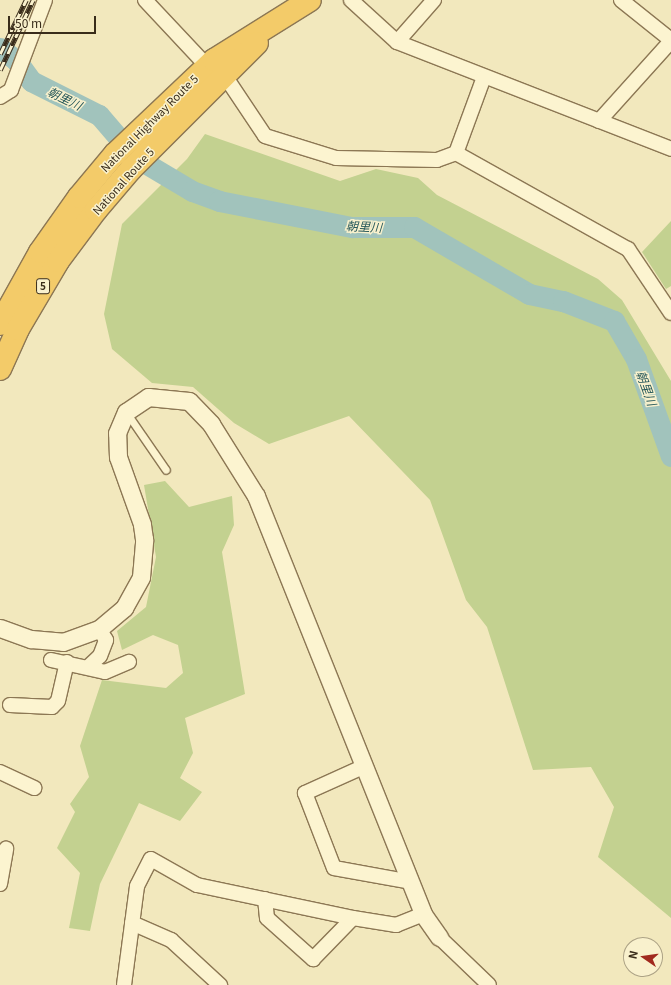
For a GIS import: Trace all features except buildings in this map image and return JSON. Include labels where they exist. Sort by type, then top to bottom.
[{"type":"highway","name":"National Route 5","points":[[0,368],[18,330],[49,256],[96,210],[171,129],[215,67],[280,19],[310,0]]},
{"type":"highway","name":"National Highway Route 5","points":[[0,324],[49,256],[79,197],[156,113],[215,67]]},
{"type":"street","points":[[0,97],[11,90],[45,0]]},
{"type":"street","points":[[146,0],[215,67],[265,136],[336,158],[437,160],[456,153],[628,249],[671,313]]},
{"type":"street","points":[[351,0],[397,42],[671,149]]},
{"type":"street","points":[[397,42],[434,0]]},
{"type":"street","points":[[600,121],[671,41],[621,0]]},
{"type":"street","points":[[456,153],[484,77]]},
{"type":"street","points":[[0,628],[49,642],[81,638],[99,629],[124,608],[135,593],[144,564],[142,524],[116,445],[126,412],[148,397],[166,396],[189,401],[211,424],[256,496],[423,914],[439,937],[489,985]]},
{"type":"street","points":[[88,667],[100,656],[106,640],[99,629]]},
{"type":"street","points":[[51,660],[67,662],[105,672],[129,662]]},
{"type":"street","points":[[10,705],[52,707],[58,701],[67,662]]},
{"type":"street","points":[[365,766],[305,793],[334,868],[411,882]]},
{"type":"street","points":[[0,772],[35,788]]},
{"type":"street","points":[[0,884],[6,849]]},
{"type":"street","points":[[124,985],[137,886],[151,859],[197,885],[353,918],[396,925],[423,914]]},
{"type":"street","points":[[266,900],[268,918],[313,959],[353,918]]},
{"type":"street","points":[[132,923],[171,940],[220,985]]},
{"type":"lane","points":[[126,412],[166,470]]},
{"type":"green space","points":[[205,134],[340,181],[376,169],[418,178],[437,195],[598,279],[622,300],[671,381],[671,918],[598,857],[614,807],[591,767],[533,770],[487,627],[466,600],[430,500],[349,416],[269,444],[234,423],[193,387],[152,383],[112,349],[104,314],[122,224],[187,159]]},
{"type":"green space","points":[[671,221],[671,286],[666,289],[642,252]]},
{"type":"green space","points":[[165,481],[189,507],[232,496],[234,525],[222,552],[245,694],[185,718],[193,753],[180,778],[202,792],[180,821],[139,803],[100,884],[90,931],[69,928],[80,873],[57,848],[75,812],[70,804],[89,777],[80,746],[102,680],[166,688],[183,673],[178,645],[153,635],[122,650],[117,631],[146,607],[156,557],[144,485]]},
{"type":"waterway","name":"朝里川","points":[[0,48],[16,60],[31,81],[99,115],[135,157],[192,191],[219,201],[352,227],[414,227],[529,294],[563,301],[614,321],[636,359],[671,456]]},
{"type":"railway","points":[[0,54],[26,0]]},
{"type":"railway","points":[[0,70],[33,0]]}]
